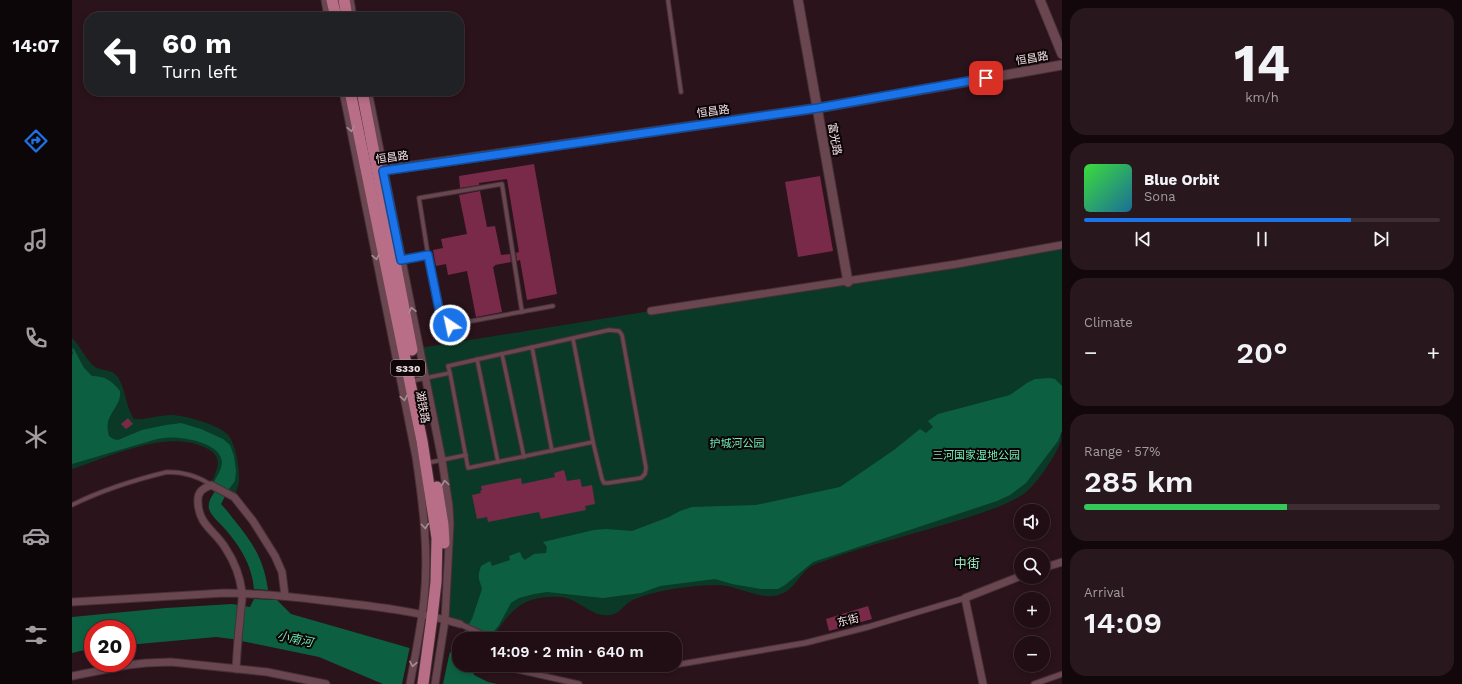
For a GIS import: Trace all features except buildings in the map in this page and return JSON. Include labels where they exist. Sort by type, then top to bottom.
[{"type":"main road","points":[[332,0],[335,12]]},
{"type":"main road","points":[[344,0],[346,12]]},
{"type":"main road","name":"湖铁路","points":[[351,96],[366,173],[418,380]]},
{"type":"main road","name":"湖铁路","points":[[363,96],[398,260],[433,462],[437,538],[434,650]]},
{"type":"main road","name":"S330","points":[[423,684],[434,650]]},
{"type":"main road","name":"S330","points":[[428,684],[434,650]]},
{"type":"street","points":[[325,0],[327,12]]},
{"type":"street","points":[[350,0],[352,12]]},
{"type":"street","name":"富光路","points":[[798,0],[848,282]]},
{"type":"street","points":[[1040,0],[1062,54]]},
{"type":"street","name":"恒昌路","points":[[366,173],[818,108],[1062,65]]},
{"type":"street","points":[[344,96],[416,457],[426,535],[424,599],[434,617]]},
{"type":"street","points":[[369,96],[380,171]]},
{"type":"street","points":[[651,311],[848,282],[1062,245]]},
{"type":"street","points":[[410,684],[417,644],[434,617],[450,524],[449,506],[433,462],[418,380]]},
{"type":"street","points":[[236,669],[242,593],[235,567],[225,547],[206,525],[200,514],[198,505],[199,493],[202,489],[211,485],[234,497],[253,521],[276,556],[282,572],[285,596]]},
{"type":"street","points":[[1050,566],[1062,562]]},
{"type":"street","name":"东街","points":[[682,664],[805,642],[868,627],[965,598],[1014,579]]},
{"type":"street","points":[[72,602],[224,593],[285,596],[363,605],[434,617],[460,624],[478,632]]},
{"type":"street","points":[[965,598],[983,684]]},
{"type":"street","points":[[434,650],[435,684]]},
{"type":"street","points":[[72,676],[95,670],[146,662],[171,662],[267,672],[326,684]]},
{"type":"street","points":[[526,672],[579,684]]},
{"type":"street","points":[[1034,684],[1062,674]]},
{"type":"lane","points":[[668,0],[681,92]]},
{"type":"lane","points":[[522,312],[502,184],[419,198],[428,255],[441,319],[445,323],[450,325],[522,312],[553,306]]},
{"type":"lane","points":[[398,260],[428,255]]},
{"type":"lane","points":[[573,338],[593,442],[602,480],[604,483],[608,483],[641,478],[645,474],[646,468],[622,336],[619,331],[614,330],[573,338],[448,366],[468,468],[593,442]]},
{"type":"lane","points":[[532,348],[552,451]]},
{"type":"lane","points":[[502,354],[524,456]]},
{"type":"lane","points":[[477,359],[498,462]]},
{"type":"lane","points":[[418,380],[450,374]]},
{"type":"lane","points":[[433,462],[466,455]]},
{"type":"lane","points":[[72,505],[113,488],[167,472],[176,472],[197,478],[211,485]]},
{"type":"green space","name":"护城河公园","points":[[1062,245],[1061,441],[1046,469],[1030,489],[1012,501],[966,518],[853,551],[816,564],[806,570],[791,588],[781,594],[773,596],[758,595],[718,585],[686,587],[640,597],[628,603],[616,613],[610,615],[595,613],[567,598],[540,598],[531,600],[516,609],[497,632],[464,632],[467,627],[445,620],[450,524],[420,348]]},
{"type":"green space","points":[[72,338],[92,365],[114,373],[117,376],[129,410],[134,419],[177,415],[210,424],[224,431],[231,439],[237,457],[239,482],[234,497],[211,485],[218,464],[215,454],[206,448],[191,443],[174,441],[139,446],[72,469]]},
{"type":"water","points":[[72,348],[74,349],[84,368],[92,376],[101,377],[108,380],[120,391],[120,397],[108,422],[109,436],[113,439],[118,440],[142,430],[181,423],[201,429],[223,439],[230,445],[234,456],[236,471],[235,481],[221,504],[257,552],[264,570],[268,590],[254,589],[248,564],[236,542],[210,512],[210,500],[218,487],[214,482],[222,465],[217,451],[211,447],[191,440],[162,438],[72,464]]},
{"type":"water","name":"三河国家湿地公园","points":[[1035,379],[1055,379],[1062,386],[1062,431],[1058,441],[1026,483],[1010,495],[997,501],[813,562],[778,589],[761,589],[732,584],[715,579],[660,586],[641,593],[603,598],[547,592],[519,598],[511,603],[494,632],[464,632],[472,619],[482,589],[479,579],[481,566],[490,561],[492,566],[510,560],[509,556],[520,552],[525,560],[534,554],[546,553],[547,547],[543,542],[594,530],[606,529],[632,531],[692,507],[756,505],[840,487],[894,450],[920,429],[926,433],[933,427],[928,421],[938,414],[1010,395]]},
{"type":"water","name":"小南河","points":[[254,599],[277,600],[291,614],[413,649],[450,653],[452,650],[452,672],[473,672],[474,675],[488,682],[497,684],[383,684],[319,657],[216,637],[136,644],[136,620],[84,620],[84,650],[72,653],[72,617],[166,608],[232,604],[250,607]]},
{"type":"pier","points":[[410,646],[450,651],[443,684],[402,684]]},
{"type":"district","name":"中街","points":[[967,563]]},
{"type":"route","points":[[450,325],[441,319],[428,255],[401,260],[383,171],[818,108],[986,78]]}]
